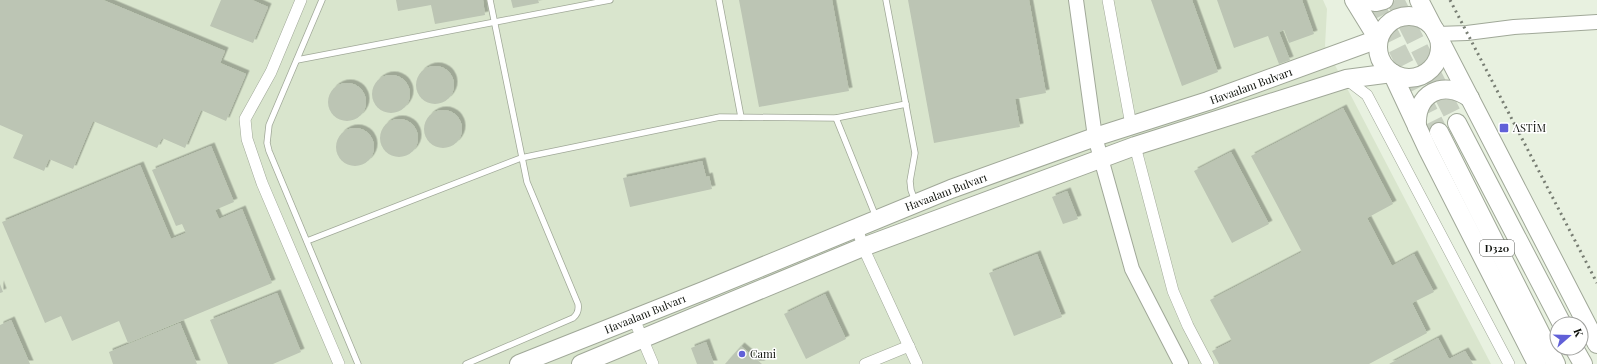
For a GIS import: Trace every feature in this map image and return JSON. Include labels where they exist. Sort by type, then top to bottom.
[{"type":"main road","points":[[1354,0],[1378,38]]},
{"type":"main road","points":[[1363,0],[1376,2],[1384,0]]},
{"type":"main road","points":[[1419,0],[1597,344]]},
{"type":"main road","points":[[1406,15],[1416,16],[1425,20],[1432,26],[1437,34],[1440,44],[1439,54],[1435,63],[1421,76],[1411,78],[1401,77],[1384,67],[1379,58],[1377,48],[1378,38],[1382,30],[1389,22],[1397,18],[1406,15]]},
{"type":"main road","name":"Havaalanı Bulvarı","points":[[519,364],[634,319],[916,204],[1095,137],[1208,101],[1378,38]]},
{"type":"main road","name":"Havaalanı Bulvarı","points":[[581,364],[863,247],[1135,146],[1346,80],[1392,73]]},
{"type":"main road","points":[[1392,73],[1417,127],[1537,364]]},
{"type":"main road","points":[[1417,127],[1421,107],[1429,95],[1436,90],[1452,89],[1461,92],[1470,98]]},
{"type":"main road","name":"D320","points":[[1457,123],[1558,316]]},
{"type":"main road","points":[[1131,125],[1135,146]]},
{"type":"main road","name":"D320","points":[[1439,132],[1556,364]]},
{"type":"main road","points":[[916,204],[924,224]]},
{"type":"main road","points":[[877,219],[884,239]]},
{"type":"street","points":[[301,0],[271,72],[245,119],[247,139],[262,183],[339,364]]},
{"type":"street","points":[[1076,0],[1095,137],[1132,269],[1180,364]]},
{"type":"street","points":[[1108,0],[1131,125]]},
{"type":"street","points":[[1437,34],[1467,33],[1514,27],[1597,22]]},
{"type":"street","points":[[1346,80],[1367,95],[1509,364]]},
{"type":"street","points":[[1135,146],[1173,291],[1188,326],[1208,364]]},
{"type":"street","points":[[857,227],[863,247],[917,364]]},
{"type":"street","points":[[634,319],[653,364]]},
{"type":"street","points":[[865,364],[909,346]]},
{"type":"lane","points":[[322,0],[269,125],[267,143],[306,241],[358,364]]},
{"type":"lane","points":[[466,364],[570,320],[577,313],[578,304],[526,182],[490,0]]},
{"type":"lane","points":[[297,60],[610,0]]},
{"type":"lane","points":[[719,0],[741,117]]},
{"type":"lane","points":[[886,0],[915,153],[910,181],[911,190],[916,204]]},
{"type":"lane","points":[[306,241],[521,158],[720,117],[836,118],[906,104]]},
{"type":"lane","points":[[836,118],[877,219]]},
{"type":"shaded area","points":[[0,0],[1323,0],[1327,9],[1325,46],[1491,364],[0,364]]},
{"type":"building","points":[[0,0],[103,0],[225,51],[220,63],[246,74],[226,121],[201,110],[185,148],[162,138],[157,148],[93,121],[73,169],[49,159],[44,171],[13,158],[23,135],[0,125]]},
{"type":"building","points":[[221,0],[252,0],[268,7],[253,43],[210,26]]},
{"type":"building","points":[[396,0],[483,0],[485,15],[435,24],[431,5],[398,11]]},
{"type":"building","points":[[511,0],[538,0],[539,3],[513,8]]},
{"type":"building","points":[[739,0],[832,0],[849,91],[759,107]]},
{"type":"building","points":[[908,0],[1029,0],[1046,93],[1015,99],[1020,127],[934,143]]},
{"type":"building","points":[[1151,0],[1192,0],[1218,72],[1182,86]]},
{"type":"building","points":[[1217,0],[1302,0],[1314,34],[1289,43],[1284,30],[1279,32],[1290,60],[1279,64],[1268,36],[1234,48]]},
{"type":"building","points":[[435,66],[445,69],[451,75],[454,85],[451,95],[445,101],[435,104],[425,101],[419,95],[416,85],[419,75],[425,69]]},
{"type":"building","points":[[391,75],[401,78],[407,84],[410,94],[407,104],[401,110],[391,113],[381,110],[375,104],[372,94],[375,84],[381,78]]},
{"type":"building","points":[[347,83],[357,86],[363,92],[366,102],[363,112],[357,118],[347,121],[337,118],[331,112],[328,102],[331,92],[337,86]]},
{"type":"building","points":[[1343,108],[1393,204],[1367,218],[1392,266],[1414,254],[1434,292],[1412,303],[1427,333],[1369,364],[1219,364],[1212,351],[1232,341],[1210,300],[1302,252],[1251,156]]},
{"type":"building","points":[[443,110],[453,113],[459,119],[462,129],[459,139],[453,145],[443,148],[433,145],[427,139],[424,129],[427,119],[433,113]]},
{"type":"building","points":[[399,119],[409,122],[415,128],[418,138],[415,148],[409,154],[399,157],[389,154],[383,148],[380,138],[383,128],[389,122]]},
{"type":"building","points":[[355,128],[365,131],[371,137],[374,147],[371,157],[365,163],[355,166],[345,163],[339,157],[336,147],[339,137],[345,131]]},
{"type":"building","points":[[211,146],[234,202],[215,210],[219,219],[242,209],[272,283],[128,343],[119,321],[72,341],[61,316],[45,323],[2,222],[140,165],[171,239],[186,233],[182,224],[176,226],[152,170]]},
{"type":"building","points":[[1231,152],[1269,224],[1232,243],[1194,171]]},
{"type":"building","points":[[702,161],[706,177],[709,176],[712,189],[630,207],[623,178]]},
{"type":"building","points":[[1067,191],[1078,219],[1063,224],[1052,197]]},
{"type":"building","points":[[1037,254],[1062,317],[1014,336],[989,273]]},
{"type":"building","points":[[0,284],[3,292],[0,293]]},
{"type":"building","points":[[277,293],[301,352],[273,364],[228,364],[210,320]]},
{"type":"building","points":[[825,294],[846,339],[806,359],[784,314]]},
{"type":"building","points":[[11,320],[30,364],[0,364],[0,325]]},
{"type":"building","points":[[180,323],[197,364],[113,364],[109,352]]},
{"type":"building","points":[[1438,338],[1449,359],[1465,351],[1473,364],[1389,364]]},
{"type":"building","points":[[706,342],[714,364],[697,364],[691,348]]},
{"type":"building","name":"Cami","points":[[741,346],[762,364],[725,364]]},
{"type":"tunnel","points":[[1373,0],[1439,132]]},
{"type":"tunnel","points":[[1395,0],[1457,123]]},
{"type":"railway","points":[[1450,0],[1597,283]]},
{"type":"place","name":"ASTİM","points":[[1504,128]]},
{"type":"place","name":"Cami","points":[[742,354]]}]
